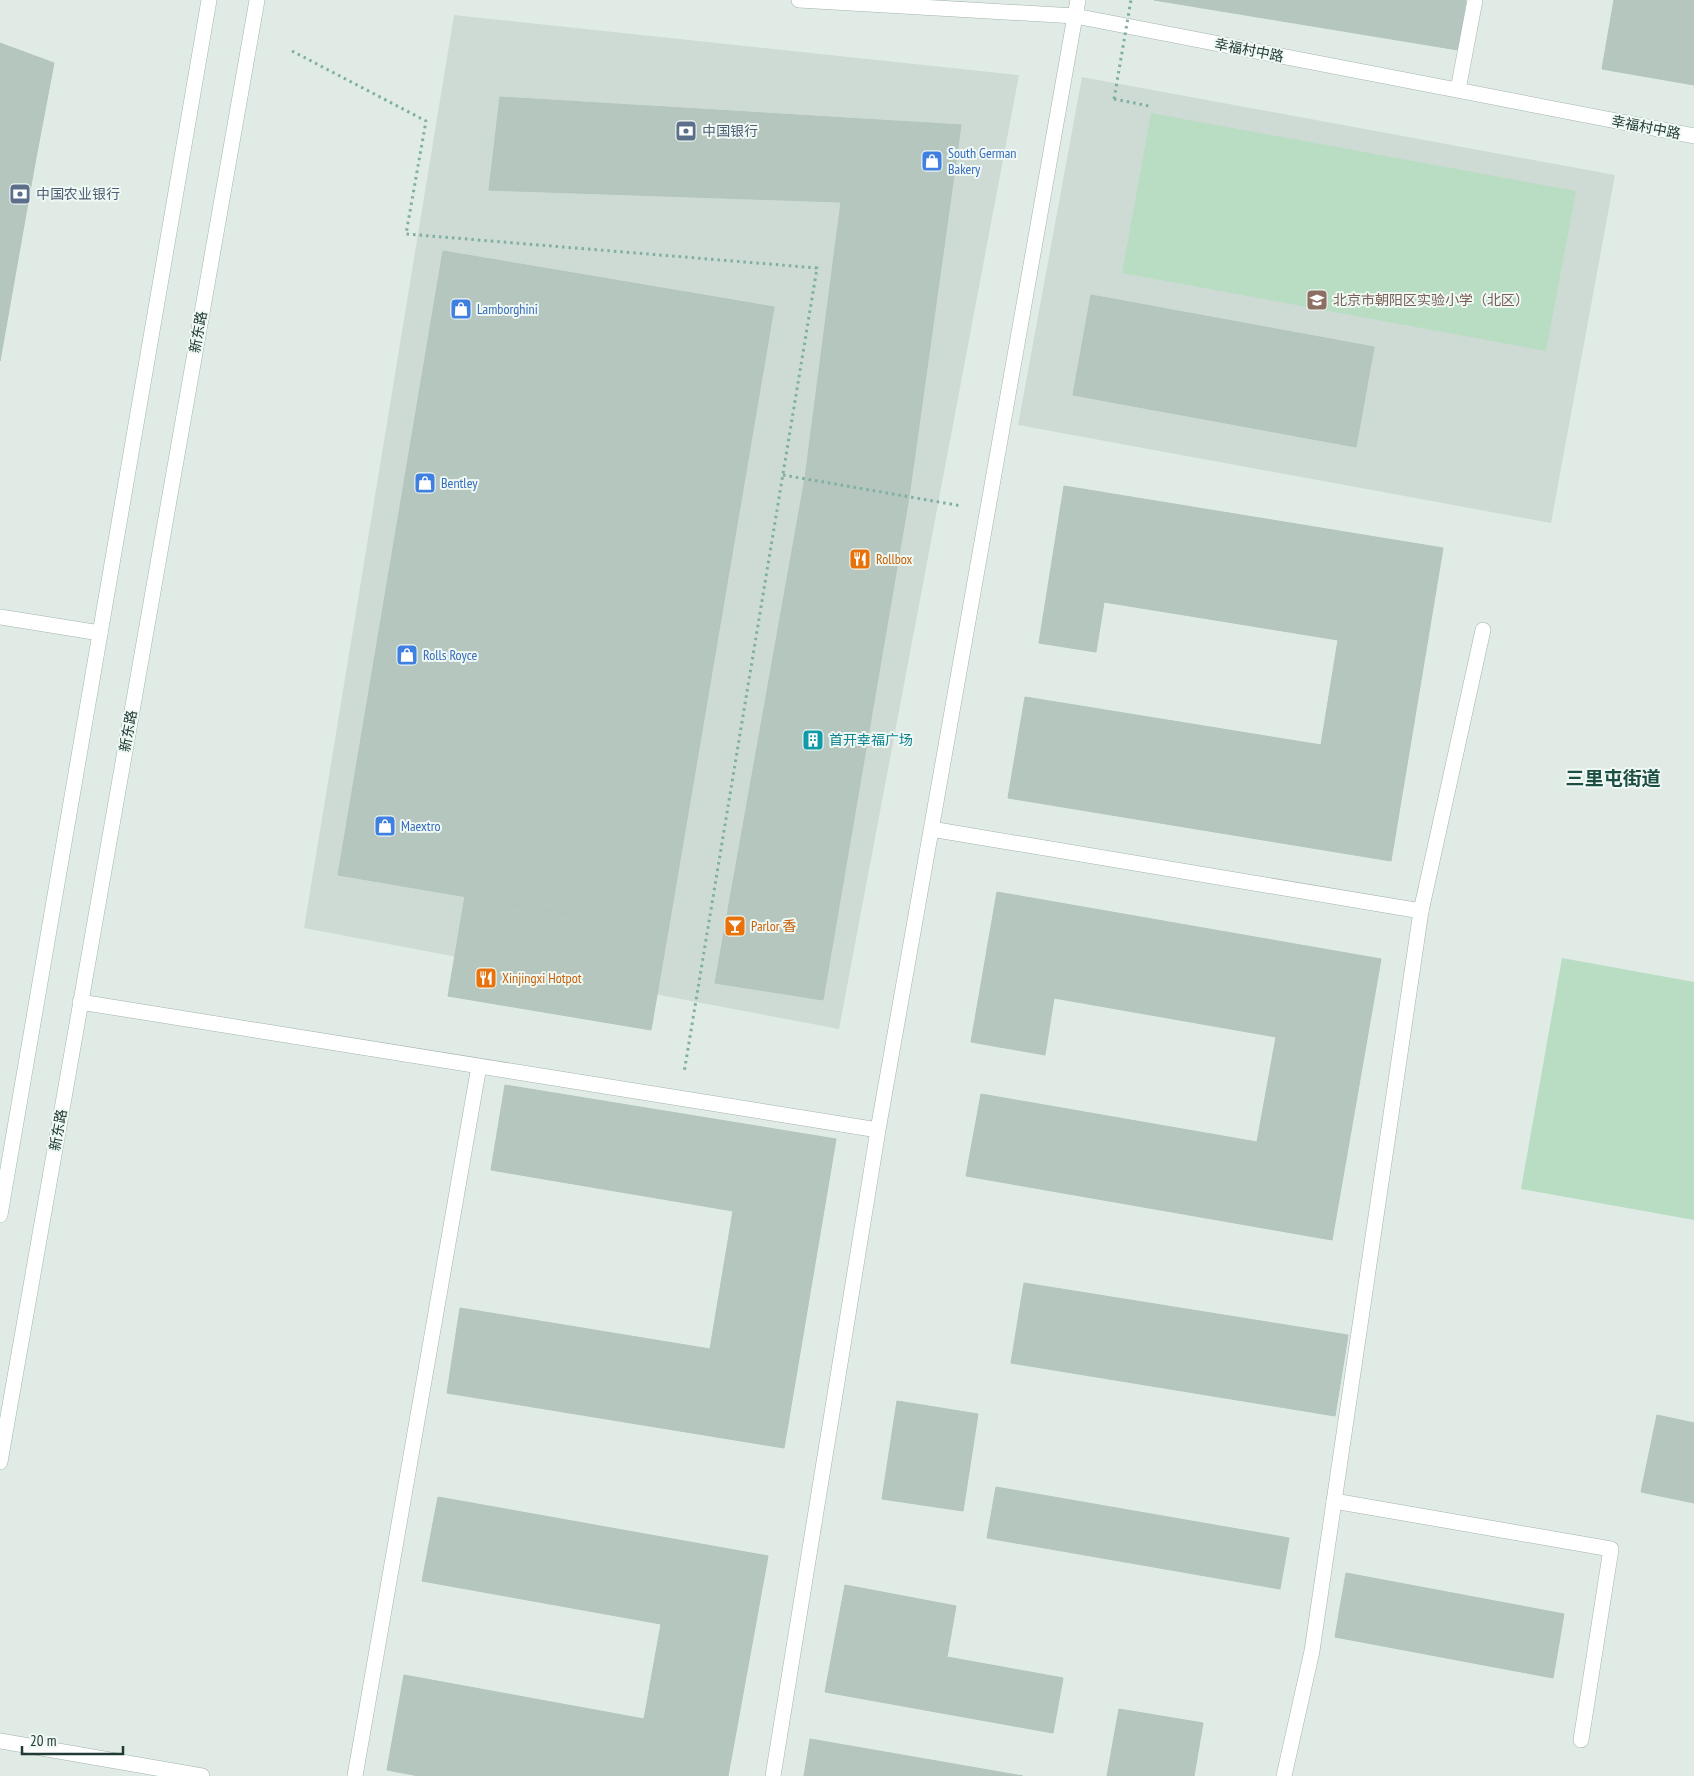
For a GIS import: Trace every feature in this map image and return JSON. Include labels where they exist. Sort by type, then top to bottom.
[{"type":"main road","points":[[0,1215],[209,0]]},
{"type":"main road","name":"新东路","points":[[0,1462],[257,0]]},
{"type":"main road","name":"幸福村中路","points":[[799,0],[1074,16],[1694,136]]},
{"type":"main road","points":[[773,1776],[878,1130],[1078,0]]},
{"type":"main road","points":[[1458,90],[1475,0]]},
{"type":"main road","points":[[0,617],[100,633]]},
{"type":"main road","points":[[1284,1776],[1312,1651],[1421,911],[1483,630]]},
{"type":"main road","points":[[931,829],[1421,911]]},
{"type":"main road","points":[[80,1002],[878,1130]]},
{"type":"main road","points":[[355,1776],[479,1066]]},
{"type":"main road","points":[[1334,1500],[1611,1549],[1581,1740]]},
{"type":"main road","points":[[0,1741],[202,1776]]},
{"type":"path","points":[[1131,0],[1114,99],[1150,106]]},
{"type":"path","points":[[292,51],[426,121],[406,234],[818,268],[680,1098]]},
{"type":"path","points":[[783,475],[988,510]]},
{"type":"shaded area","name":"首开幸福广场","points":[[454,15],[1019,75],[839,1029],[304,928]]},
{"type":"shaded area","name":"北京市朝阳区实验小学（北区）","points":[[1082,77],[1615,175],[1551,523],[1018,425]]},
{"type":"green space","points":[[1151,113],[1576,191],[1546,351],[1122,273]]},
{"type":"green space","points":[[1562,958],[1694,982],[1694,1220],[1521,1189]]},
{"type":"building","points":[[1154,0],[1466,0],[1458,50]]},
{"type":"building","points":[[1614,0],[1694,0],[1694,85],[1602,69]]},
{"type":"building","points":[[0,43],[54,63],[35,163],[0,151]]},
{"type":"building","name":"首开幸福广场","points":[[500,97],[961,125],[909,497],[823,1000],[715,983],[805,478],[841,202],[489,190]]},
{"type":"building","points":[[0,151],[35,163],[0,361]]},
{"type":"building","points":[[443,251],[774,307],[668,931],[338,875]]},
{"type":"building","points":[[1091,295],[1374,347],[1356,447],[1073,395]]},
{"type":"building","points":[[1064,486],[1443,548],[1391,861],[1008,798],[1025,697],[1321,745],[1338,640],[1104,602],[1096,652],[1039,643]]},
{"type":"building","points":[[997,892],[1381,959],[1332,1240],[966,1176],[981,1094],[1257,1142],[1276,1037],[1054,998],[1045,1055],[971,1042]]},
{"type":"building","points":[[465,896],[668,931],[651,1030],[448,996]]},
{"type":"building","points":[[505,1085],[836,1139],[784,1448],[447,1393],[460,1308],[710,1349],[733,1211],[491,1170]]},
{"type":"building","points":[[1024,1283],[1348,1335],[1335,1416],[1011,1363]]},
{"type":"building","points":[[897,1401],[978,1414],[963,1511],[882,1499]]},
{"type":"building","points":[[1657,1415],[1694,1423],[1694,1503],[1641,1492]]},
{"type":"building","points":[[996,1487],[1289,1538],[1280,1589],[987,1538]]},
{"type":"building","points":[[438,1497],[768,1556],[728,1776],[419,1776],[387,1770],[404,1675],[644,1719],[661,1624],[422,1581]]},
{"type":"building","points":[[1346,1573],[1564,1614],[1553,1678],[1335,1637]]},
{"type":"building","points":[[845,1585],[956,1606],[947,1657],[1063,1678],[1053,1733],[825,1692]]},
{"type":"building","points":[[1119,1709],[1203,1723],[1194,1776],[1107,1776]]},
{"type":"building","points":[[810,1739],[1023,1776],[804,1776]]},
{"type":"place","name":"中国银行","points":[[686,131]]},
{"type":"place","name":"South German Bakery","points":[[932,161]]},
{"type":"place","name":"中国农业银行","points":[[20,194]]},
{"type":"place","name":"北京市朝阳区实验小学（北区）","points":[[1317,300]]},
{"type":"place","name":"Lamborghini","points":[[461,309]]},
{"type":"place","name":"Bentley","points":[[425,483]]},
{"type":"place","name":"Rollbox","points":[[860,559]]},
{"type":"place","name":"Rolls Royce","points":[[407,655]]},
{"type":"place","name":"首开幸福广场","points":[[813,740]]},
{"type":"place","name":"Maextro","points":[[385,826]]},
{"type":"place","name":"Parlor 香","points":[[735,926]]},
{"type":"place","name":"Xinjingxi Hotpot","points":[[486,978]]},
{"type":"district","name":"三里屯街道","points":[[1613,778]]}]
